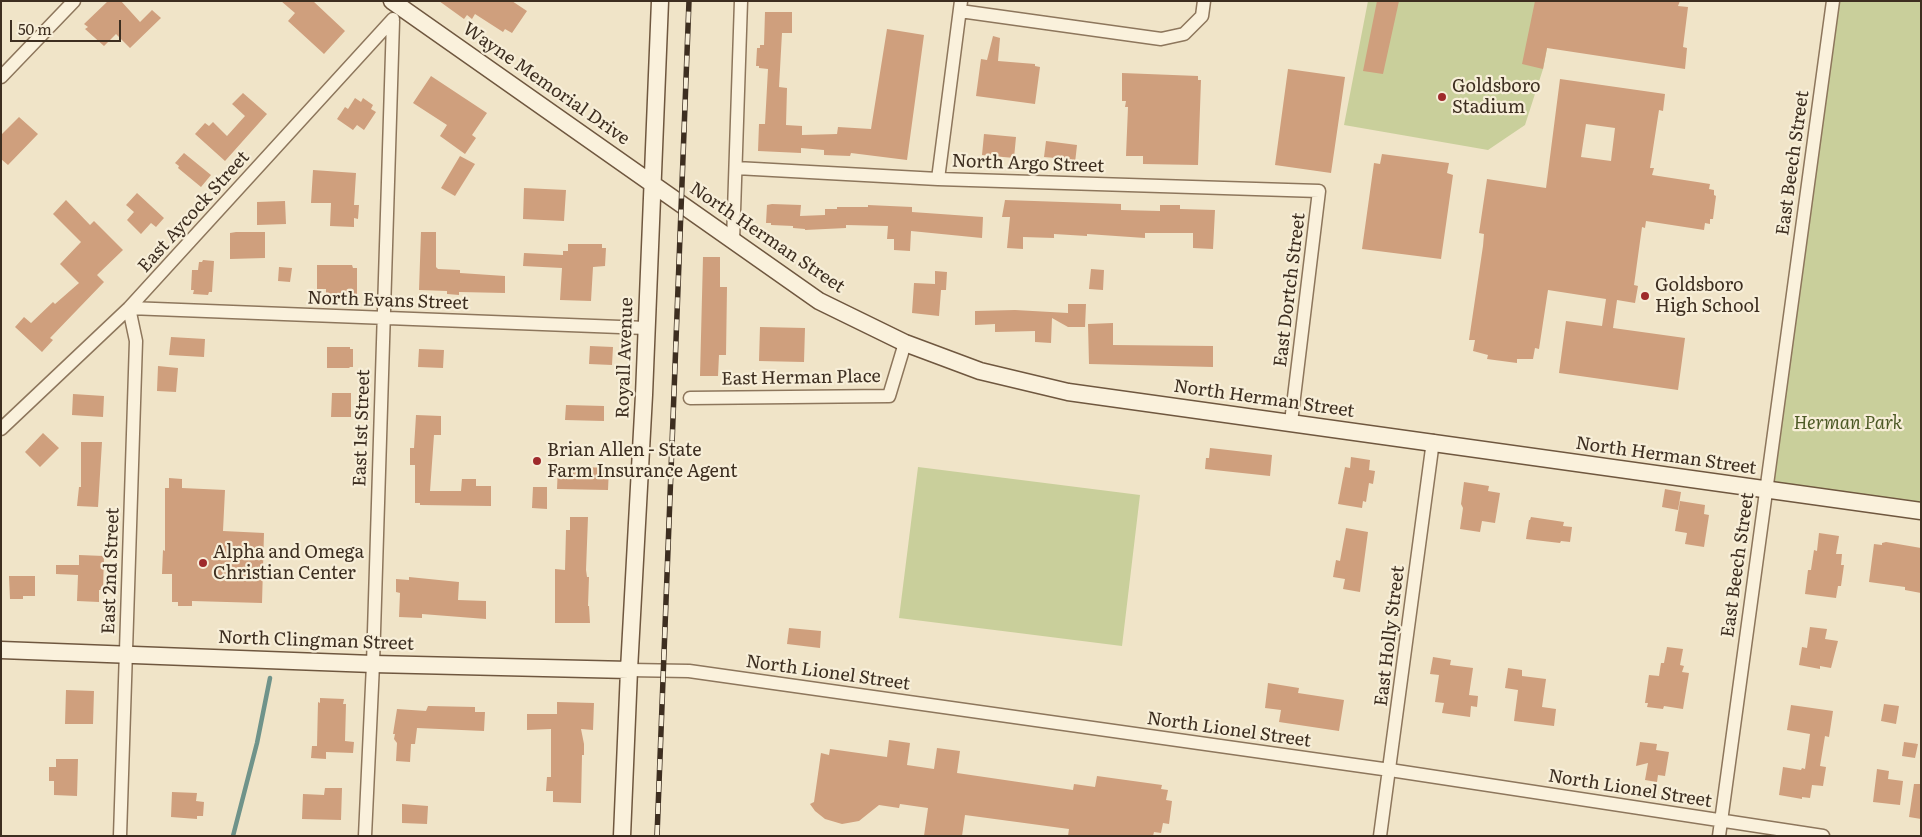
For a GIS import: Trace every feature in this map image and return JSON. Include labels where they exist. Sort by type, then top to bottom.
[{"type":"main road","name":"Royall Avenue","points":[[622,836],[644,404],[660,1]]},
{"type":"main road","name":"Wayne Memorial Drive","points":[[394,9],[652,183]]},
{"type":"main road","name":"North Herman Street","points":[[652,183],[819,301],[905,343],[980,371],[1068,392],[1215,414],[1433,441],[1921,511]]},
{"type":"main road","name":"North Clingman Street","points":[[1,650],[373,664],[629,670]]},
{"type":"street","points":[[1,77],[74,1]]},
{"type":"street","points":[[733,241],[741,1]]},
{"type":"street","points":[[938,178],[961,6],[1161,39],[1184,34],[1202,16],[1204,1]]},
{"type":"street","name":"East Beech Street","points":[[1719,836],[1833,1]]},
{"type":"street","name":"East Aycock Street","points":[[1,429],[129,308],[394,9]]},
{"type":"street","name":"East 1st Street","points":[[365,836],[373,664],[394,9]]},
{"type":"street","name":"North Argo Street","points":[[736,168],[938,178],[1319,191]]},
{"type":"street","name":"East Dortch Street","points":[[1291,422],[1319,191]]},
{"type":"street","name":"North Evans Street","points":[[129,308],[646,328]]},
{"type":"street","name":"East 2nd Street","points":[[120,836],[136,341],[129,308]]},
{"type":"street","name":"East Herman Place","points":[[690,398],[889,396],[905,343]]},
{"type":"street","name":"East Holly Street","points":[[1380,836],[1433,441]]},
{"type":"street","name":"North Lionel Street","points":[[629,670],[689,671],[1390,770],[1823,836]]},
{"type":"green space","name":"Goldsboro Stadium","points":[[1368,1],[1556,1],[1543,69],[1525,125],[1488,150],[1344,125]]},
{"type":"green space","name":"Herman Park","points":[[1833,1],[1921,1],[1921,511],[1765,491]]},
{"type":"green space","points":[[918,467],[1140,495],[1122,646],[899,618]]},
{"type":"building","points":[[108,1],[121,1],[140,22],[152,10],[161,18],[130,48],[116,34],[104,46],[85,29],[88,27],[84,24]]},
{"type":"building","points":[[281,1],[313,1],[345,31],[324,54],[288,21],[295,13]]},
{"type":"building","points":[[439,1],[512,1],[527,11],[512,33],[505,29],[503,32],[475,14],[472,19],[467,15],[464,19]]},
{"type":"building","points":[[1377,1],[1399,1],[1383,74],[1363,71]]},
{"type":"building","points":[[1535,1],[1680,1],[1678,6],[1688,7],[1683,47],[1687,48],[1685,69],[1547,48],[1543,69],[1522,64]]},
{"type":"building","points":[[765,12],[792,12],[792,33],[782,33],[779,87],[787,88],[786,125],[802,126],[802,135],[837,134],[838,127],[871,129],[887,29],[924,35],[907,160],[851,153],[850,156],[824,155],[824,150],[801,148],[801,153],[758,151],[759,124],[765,124],[768,69],[756,66],[757,48],[760,48],[760,45],[764,45]]},
{"type":"building","points":[[993,36],[1000,38],[998,61],[1035,64],[1035,66],[1040,67],[1035,104],[976,96],[981,59],[987,60]]},
{"type":"building","points":[[1288,69],[1345,77],[1331,173],[1275,165]]},
{"type":"building","points":[[1122,73],[1198,76],[1198,80],[1201,80],[1198,165],[1143,164],[1143,156],[1126,156],[1128,107],[1125,107],[1126,101],[1122,101]]},
{"type":"building","points":[[431,76],[487,113],[472,135],[476,138],[465,154],[440,136],[447,125],[413,103]]},
{"type":"building","points":[[1560,79],[1665,94],[1663,111],[1659,110],[1650,168],[1654,168],[1652,175],[1710,184],[1709,189],[1714,190],[1714,195],[1716,196],[1713,219],[1710,219],[1710,224],[1705,223],[1704,230],[1646,221],[1645,228],[1642,227],[1634,285],[1638,286],[1635,303],[1617,300],[1613,328],[1685,338],[1678,390],[1559,373],[1566,321],[1602,326],[1606,299],[1548,290],[1539,349],[1535,348],[1533,359],[1517,359],[1517,363],[1487,359],[1488,355],[1473,351],[1475,340],[1469,340],[1483,246],[1484,234],[1479,233],[1487,179],[1546,188]],"holes":[[[1586,124],[1615,128],[1611,161],[1581,157]]]},
{"type":"building","points":[[243,93],[267,114],[225,161],[195,134],[205,123],[209,126],[213,122],[227,136],[245,116],[232,104]]},
{"type":"building","points":[[355,98],[361,102],[363,98],[373,105],[371,109],[376,112],[364,130],[357,125],[353,130],[337,119],[345,107],[348,109]]},
{"type":"building","points":[[19,117],[38,134],[8,165],[1,159],[1,135]]},
{"type":"building","points":[[984,134],[1016,137],[1014,158],[982,155]]},
{"type":"building","points":[[1046,141],[1077,145],[1075,163],[1054,161],[1055,158],[1044,157]]},
{"type":"building","points":[[184,153],[211,175],[201,187],[178,168],[179,166],[175,163]]},
{"type":"building","points":[[1382,154],[1449,163],[1447,173],[1453,175],[1441,259],[1362,249],[1374,163],[1380,164]]},
{"type":"building","points":[[460,156],[475,164],[455,196],[441,188]]},
{"type":"building","points":[[313,170],[356,173],[354,205],[359,205],[358,219],[354,218],[354,227],[330,226],[331,203],[311,203]]},
{"type":"building","points":[[524,188],[566,190],[564,221],[523,219]]},
{"type":"building","points":[[137,193],[164,218],[156,227],[151,223],[141,234],[127,220],[134,212],[126,205]]},
{"type":"building","points":[[66,200],[90,225],[94,221],[123,250],[97,275],[104,282],[50,338],[53,340],[42,352],[15,327],[24,317],[31,323],[53,302],[55,304],[79,283],[60,264],[81,242],[53,214]]},
{"type":"building","points":[[1005,200],[1121,204],[1121,210],[1160,211],[1160,205],[1180,205],[1180,209],[1215,210],[1213,249],[1193,248],[1193,233],[1145,233],[1145,238],[1054,234],[1054,238],[1023,237],[1023,249],[1007,248],[1010,217],[1002,217]]},
{"type":"building","points":[[285,201],[286,224],[257,225],[257,202]]},
{"type":"building","points":[[767,205],[801,205],[800,216],[825,215],[825,209],[868,207],[868,205],[912,207],[912,212],[983,217],[982,238],[911,231],[910,251],[894,250],[894,239],[887,239],[888,226],[846,225],[846,228],[805,230],[793,228],[793,226],[771,225],[771,223],[766,223]]},
{"type":"building","points":[[265,232],[265,258],[230,259],[230,233]]},
{"type":"building","points":[[421,232],[436,232],[436,267],[438,269],[460,270],[460,273],[505,276],[505,293],[459,292],[459,295],[447,294],[447,291],[419,290]]},
{"type":"building","points":[[568,244],[602,244],[602,248],[606,248],[605,266],[593,267],[591,301],[560,300],[562,268],[523,266],[524,253],[563,255],[563,251],[568,251]]},
{"type":"building","points":[[703,257],[720,257],[720,287],[727,287],[726,355],[719,355],[718,376],[700,376]]},
{"type":"building","points":[[203,260],[214,261],[212,292],[209,292],[208,295],[193,294],[194,290],[191,290],[192,270],[198,270],[199,262]]},
{"type":"building","points":[[317,265],[352,265],[353,268],[357,268],[357,294],[326,294],[326,289],[317,289]]},
{"type":"building","points":[[279,267],[292,268],[290,282],[278,281]]},
{"type":"building","points":[[1091,269],[1104,270],[1103,290],[1089,289]]},
{"type":"building","points":[[935,271],[947,272],[946,290],[941,290],[939,316],[912,313],[914,283],[935,284]]},
{"type":"building","points":[[1068,304],[1086,304],[1085,327],[1068,327],[1052,318],[1051,343],[1035,342],[1035,331],[995,332],[995,324],[975,325],[975,311],[1015,310],[1068,313]]},
{"type":"building","points":[[1113,323],[1113,345],[1213,346],[1213,367],[1089,364],[1088,324]]},
{"type":"building","points":[[760,327],[805,328],[804,362],[759,361]]},
{"type":"building","points":[[171,337],[205,339],[204,357],[169,355]]},
{"type":"building","points":[[590,346],[613,347],[612,365],[589,364]]},
{"type":"building","points":[[327,347],[350,347],[350,349],[353,349],[353,367],[327,368]]},
{"type":"building","points":[[419,349],[444,350],[443,368],[418,367]]},
{"type":"building","points":[[158,366],[178,368],[176,392],[157,391]]},
{"type":"building","points":[[332,393],[351,393],[351,417],[331,417]]},
{"type":"building","points":[[73,394],[104,396],[103,417],[72,415]]},
{"type":"building","points":[[566,405],[604,406],[604,421],[565,420]]},
{"type":"building","points":[[416,415],[441,416],[441,435],[434,435],[430,491],[461,491],[462,479],[476,479],[476,486],[491,486],[491,506],[420,505],[420,503],[415,503],[415,465],[410,465],[410,448],[414,448]]},
{"type":"building","points":[[43,433],[59,448],[40,467],[25,452]]},
{"type":"building","points":[[81,442],[102,442],[98,507],[77,506],[79,487],[81,487]]},
{"type":"building","points":[[1210,448],[1272,455],[1270,476],[1205,469],[1206,458],[1209,458]]},
{"type":"building","points":[[1351,457],[1370,460],[1369,470],[1375,471],[1373,484],[1369,483],[1366,502],[1363,501],[1362,508],[1338,504],[1345,467],[1350,468]]},
{"type":"building","points":[[558,466],[609,468],[608,490],[557,489]]},
{"type":"building","points":[[169,478],[182,479],[182,488],[225,490],[223,531],[264,533],[262,603],[192,601],[192,606],[178,606],[178,602],[172,602],[172,574],[162,574],[163,550],[165,551],[165,488],[169,488]]},
{"type":"building","points":[[1464,482],[1489,486],[1488,491],[1500,493],[1495,523],[1482,521],[1480,532],[1460,529]]},
{"type":"building","points":[[533,487],[547,487],[547,509],[532,508]]},
{"type":"building","points":[[1665,489],[1681,492],[1678,510],[1662,507]]},
{"type":"building","points":[[1680,501],[1705,505],[1704,514],[1709,515],[1704,547],[1685,544],[1687,533],[1675,531]]},
{"type":"building","points":[[570,517],[588,517],[586,570],[587,577],[589,577],[588,606],[590,623],[555,623],[555,569],[565,570],[566,530],[570,530]]},
{"type":"building","points":[[1531,517],[1564,522],[1563,526],[1572,527],[1570,542],[1561,541],[1560,543],[1526,539]]},
{"type":"building","points":[[1346,528],[1368,532],[1360,592],[1343,589],[1345,579],[1333,577],[1336,560],[1340,561]]},
{"type":"building","points":[[1819,533],[1839,536],[1836,554],[1842,554],[1841,565],[1844,565],[1841,586],[1838,586],[1836,598],[1805,594],[1808,570],[1811,570],[1814,550],[1817,551]]},
{"type":"building","points":[[1886,542],[1921,548],[1921,593],[1905,590],[1905,587],[1869,582],[1874,544],[1882,545],[1882,543]]},
{"type":"building","points":[[79,555],[104,556],[103,590],[99,590],[99,602],[77,601],[78,575],[56,574],[56,565],[79,565]]},
{"type":"building","points":[[9,576],[35,576],[35,596],[23,596],[23,599],[10,599]]},
{"type":"building","points":[[409,577],[459,582],[458,600],[486,601],[486,619],[422,614],[422,618],[399,617],[400,593],[396,592],[396,579],[409,580]]},
{"type":"building","points":[[1810,627],[1827,629],[1825,639],[1838,641],[1831,668],[1820,666],[1820,669],[1799,665],[1802,647],[1807,648]]},
{"type":"building","points":[[789,628],[821,631],[820,648],[787,644]]},
{"type":"building","points":[[1667,647],[1683,649],[1680,665],[1684,666],[1682,672],[1689,673],[1683,709],[1664,706],[1663,709],[1647,707],[1648,703],[1645,703],[1649,675],[1659,676],[1661,663],[1664,663]]},
{"type":"building","points":[[1433,657],[1451,660],[1450,665],[1473,668],[1469,695],[1478,696],[1477,707],[1471,706],[1470,717],[1442,713],[1444,703],[1435,702],[1439,675],[1430,674]]},
{"type":"building","points":[[1508,668],[1522,670],[1522,676],[1546,679],[1542,707],[1556,709],[1554,726],[1514,721],[1518,690],[1505,688]]},
{"type":"building","points":[[1268,683],[1299,688],[1298,693],[1344,700],[1339,731],[1279,722],[1281,710],[1265,708]]},
{"type":"building","points":[[66,690],[94,691],[93,724],[65,724]]},
{"type":"building","points":[[320,698],[344,699],[343,704],[346,704],[345,741],[354,742],[353,753],[326,752],[326,759],[311,758],[312,746],[317,746],[318,702],[320,703]]},
{"type":"building","points":[[557,702],[594,703],[593,730],[581,729],[584,755],[582,755],[581,803],[553,802],[553,791],[546,791],[547,777],[551,777],[551,729],[527,730],[527,714],[557,714]]},
{"type":"building","points":[[1884,704],[1899,706],[1896,724],[1881,721]]},
{"type":"building","points":[[1791,705],[1833,711],[1829,737],[1825,736],[1820,766],[1826,767],[1823,786],[1812,785],[1810,798],[1802,797],[1802,799],[1779,795],[1783,767],[1805,769],[1810,734],[1787,730]]},
{"type":"building","points":[[428,706],[475,707],[475,712],[485,712],[484,731],[417,728],[415,744],[411,744],[410,762],[396,761],[397,743],[394,739],[395,734],[393,734],[397,709],[426,711]]},
{"type":"building","points":[[889,740],[910,743],[907,765],[934,769],[937,748],[960,751],[957,773],[1073,790],[1074,784],[1095,787],[1097,776],[1162,785],[1161,789],[1168,790],[1166,800],[1172,801],[1169,824],[1163,823],[1161,833],[1154,832],[1153,836],[1068,836],[1069,829],[965,815],[962,836],[924,836],[928,808],[900,804],[899,808],[879,805],[859,821],[842,824],[825,819],[815,811],[810,804],[814,802],[821,753],[829,755],[830,749],[887,757]]},
{"type":"building","points":[[1640,742],[1657,744],[1656,750],[1669,752],[1665,776],[1658,775],[1657,782],[1645,780],[1648,763],[1636,766]]},
{"type":"building","points":[[1904,742],[1918,744],[1915,758],[1902,756]]},
{"type":"building","points":[[56,759],[78,759],[77,796],[54,795],[54,781],[49,781],[49,767],[56,767]]},
{"type":"building","points":[[1877,769],[1889,771],[1888,779],[1903,781],[1900,805],[1873,802]]},
{"type":"building","points":[[1914,784],[1921,784],[1921,819],[1909,817]]},
{"type":"building","points":[[325,788],[342,788],[341,820],[302,819],[303,794],[324,795]]},
{"type":"building","points":[[172,792],[197,793],[196,801],[204,802],[203,816],[197,816],[197,819],[171,817]]},
{"type":"building","points":[[402,804],[428,806],[427,824],[402,823]]},
{"type":"waterway","points":[[233,836],[257,743],[270,678]]},
{"type":"railway","points":[[657,836],[689,1]]},
{"type":"place","name":"Goldsboro Stadium","points":[[1442,97]]},
{"type":"place","name":"Goldsboro High School","points":[[1645,296]]},
{"type":"place","name":"Brian Allen - State Farm Insurance Agent","points":[[537,461]]},
{"type":"place","name":"Alpha and Omega Christian Center","points":[[203,563]]}]
